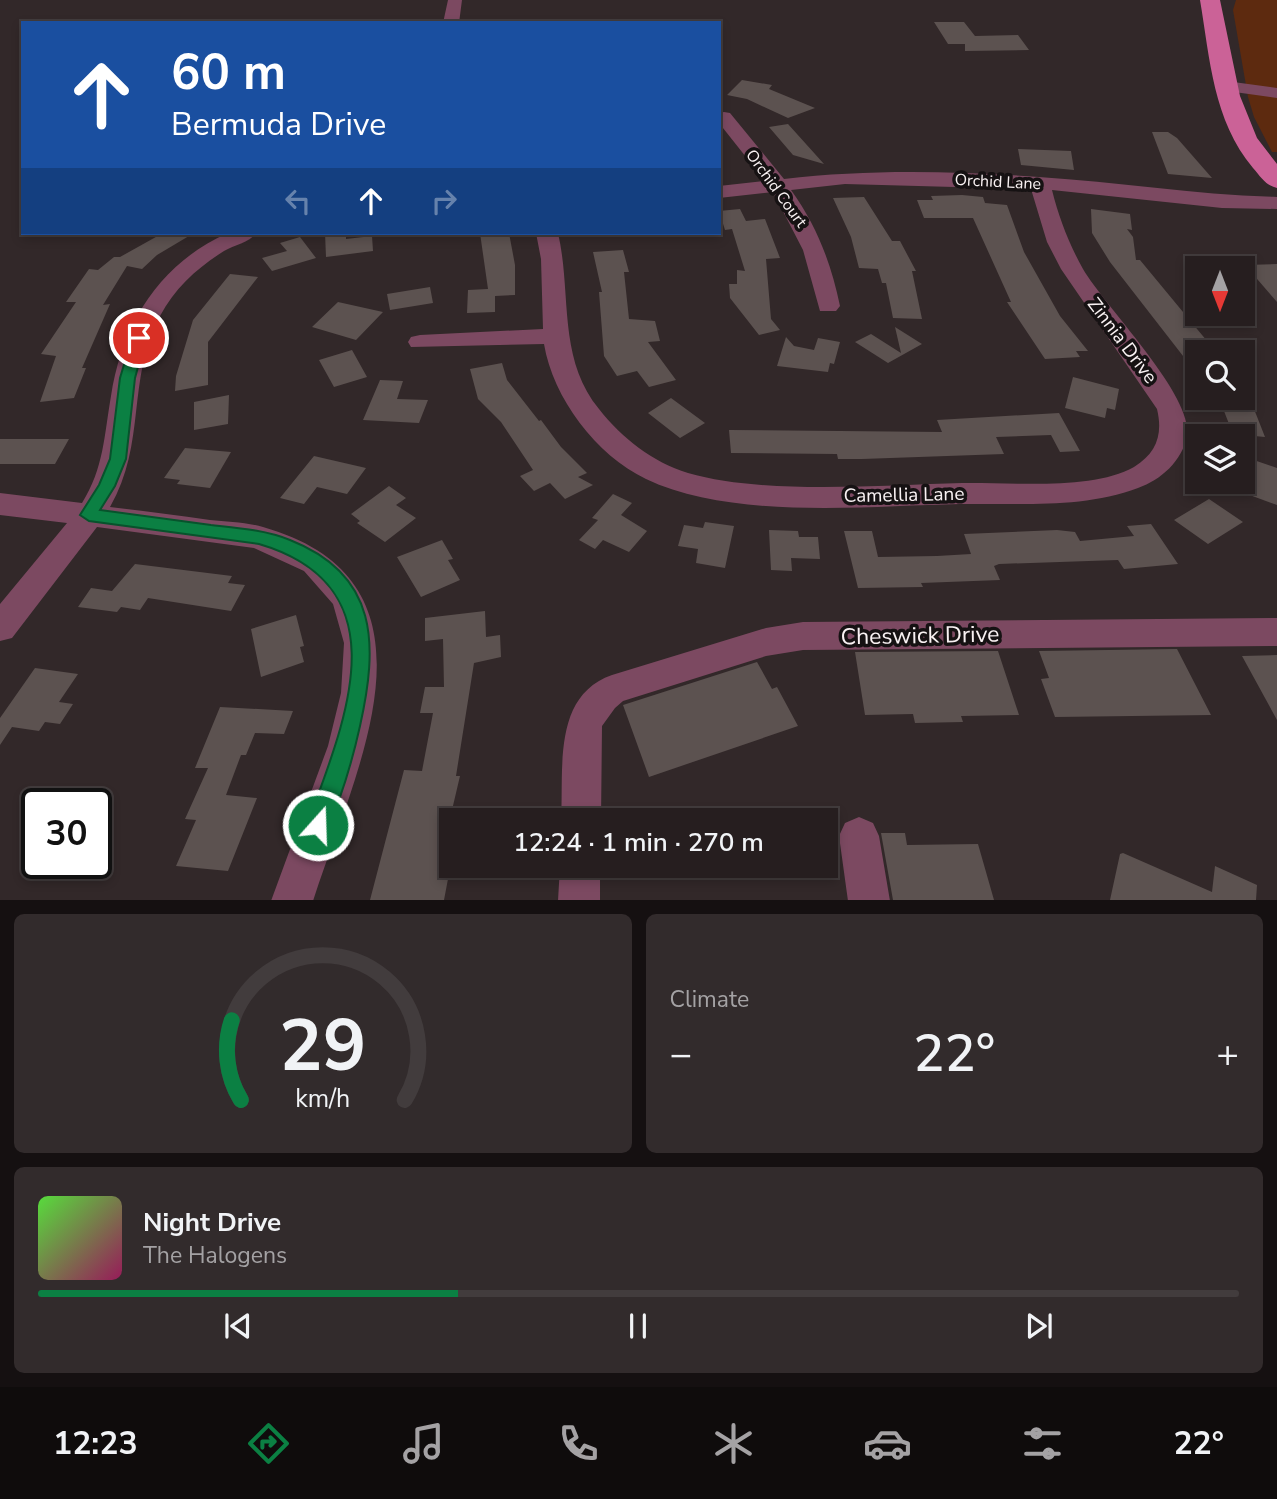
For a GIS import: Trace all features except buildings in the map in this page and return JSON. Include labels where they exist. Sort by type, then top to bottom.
[{"type":"main road","points":[[1210,0],[1226,86],[1238,129],[1255,158],[1277,180]]},
{"type":"street","points":[[451,21],[455,0]]},
{"type":"street","points":[[1277,75],[1272,76],[1271,81],[1277,87]]},
{"type":"street","points":[[1226,86],[1277,93]]},
{"type":"street","name":"Orchid Court","points":[[724,117],[779,186],[807,228],[820,266],[828,306]]},
{"type":"street","name":"Orchid Lane","points":[[721,192],[858,178],[1040,183],[1177,199],[1277,203]]},
{"type":"street","name":"Zinnia Drive","points":[[1040,183],[1052,225],[1077,277],[1164,395],[1172,411],[1176,429],[1169,450],[1154,468],[1129,481]]},
{"type":"street","points":[[0,628],[89,515],[107,486],[118,459],[127,378],[153,304],[187,266],[219,245],[241,235]]},
{"type":"street","name":"Camellia Lane","points":[[547,235],[556,304],[554,336],[559,366],[568,384],[601,429],[646,467],[679,480],[729,491],[801,495],[1058,491],[1129,481]]},
{"type":"street","points":[[420,342],[554,336]]},
{"type":"street","points":[[0,504],[259,537],[285,545],[315,560],[340,582],[355,611],[361,635],[362,663],[349,733],[292,900]]},
{"type":"street","name":"Cheswick Drive","points":[[582,808],[585,721],[596,703],[612,690],[766,642],[791,637],[1277,632]]},
{"type":"street","points":[[859,836],[869,900]]},
{"type":"street","points":[[579,900],[580,878]]},
{"type":"shaded area","points":[[1236,0],[1277,0],[1277,152],[1272,152],[1254,117],[1248,97],[1233,10]]},
{"type":"route","points":[[139,338],[127,378],[118,459],[107,486],[89,515],[259,537],[285,545],[315,560],[328,570],[340,582],[355,611],[362,645],[360,682],[343,755],[318,825]]}]
